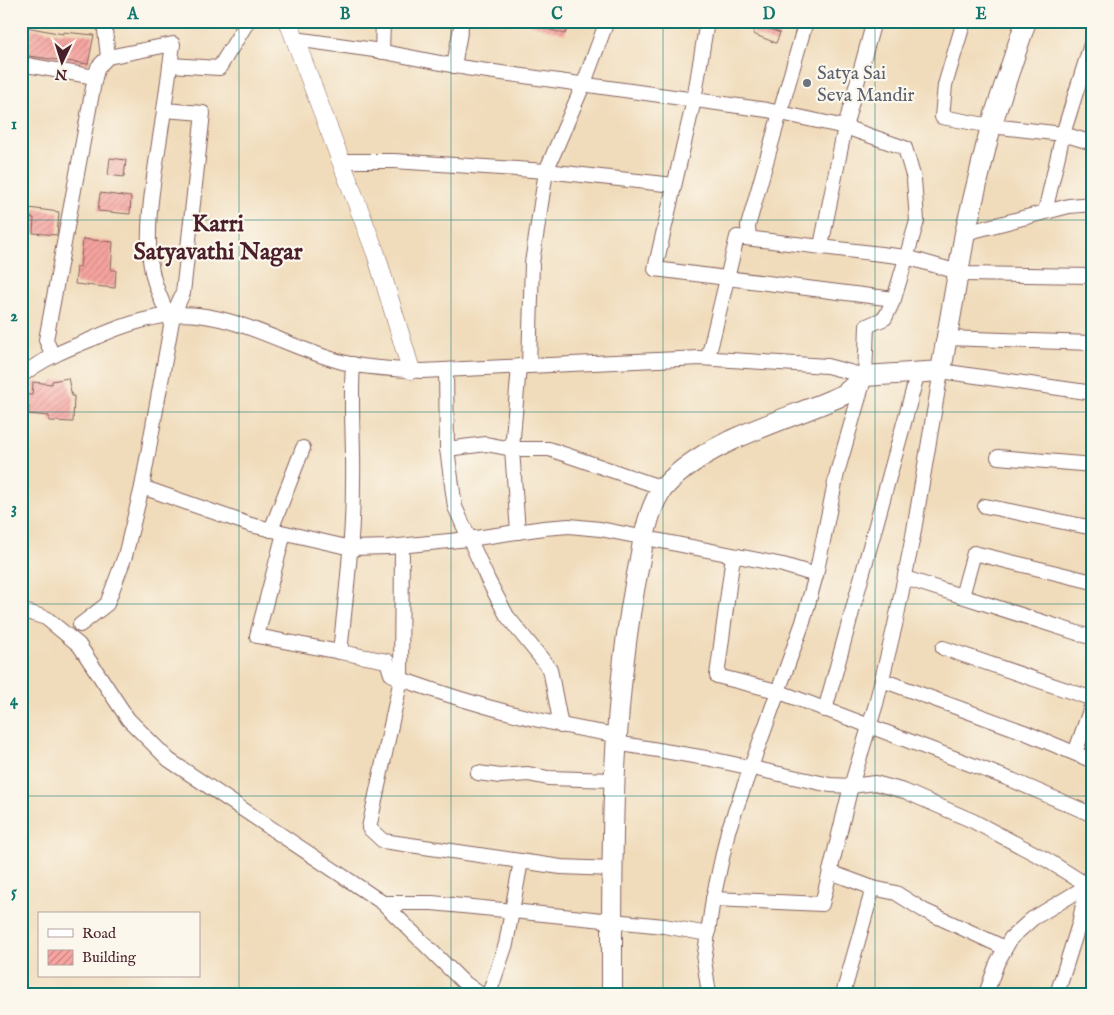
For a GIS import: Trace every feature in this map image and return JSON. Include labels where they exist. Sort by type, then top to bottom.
[{"type":"main road","points":[[612,994],[614,780],[620,676],[644,539],[654,506],[663,488],[702,456],[845,394],[864,376],[941,371],[965,233],[991,126],[1026,21]]},
{"type":"street","points":[[104,21],[108,57]]},
{"type":"street","points":[[170,65],[218,68],[248,21]]},
{"type":"street","points":[[288,21],[376,254],[411,370]]},
{"type":"street","points":[[382,52],[383,21]]},
{"type":"street","points":[[454,66],[462,21]]},
{"type":"street","points":[[518,532],[512,449],[524,366],[532,263],[546,171],[584,84],[607,21]]},
{"type":"street","points":[[707,21],[694,100],[655,269],[894,299]]},
{"type":"street","points":[[749,238],[748,226],[806,21]]},
{"type":"street","points":[[821,246],[845,127],[874,21]]},
{"type":"street","points":[[964,21],[945,85],[942,117],[991,126],[1063,134],[1093,143]]},
{"type":"street","points":[[1045,212],[1063,134],[1089,64],[1093,38]]},
{"type":"street","points":[[295,39],[382,52],[454,66],[780,112],[845,127],[905,148],[914,179],[917,221],[894,299],[885,318],[867,326],[864,376],[837,473],[816,575],[803,622],[728,831],[713,899],[704,960],[708,994]]},
{"type":"street","points":[[52,356],[46,340],[94,77],[98,67],[108,57],[173,44],[151,211],[149,253],[153,276],[171,315]]},
{"type":"street","points":[[21,64],[94,77]]},
{"type":"street","points":[[80,626],[107,604],[125,556],[142,487],[171,315],[183,293],[203,113],[164,110]]},
{"type":"street","points":[[340,161],[394,161],[546,171],[674,185]]},
{"type":"street","points":[[965,233],[1045,212],[1092,206]]},
{"type":"street","points":[[708,358],[737,237],[906,257],[958,272],[1093,276]]},
{"type":"street","points":[[21,376],[52,356],[110,331],[171,315],[198,315],[228,321],[300,349],[353,364],[411,370],[708,358],[827,366],[864,376]]},
{"type":"street","points":[[947,338],[1093,342]]},
{"type":"street","points":[[340,652],[354,482],[351,392],[353,364]]},
{"type":"street","points":[[446,370],[447,449],[455,507],[507,616],[550,669],[561,726]]},
{"type":"street","points":[[713,899],[822,904],[851,786],[882,680],[904,578],[941,371],[1093,393]]},
{"type":"street","points":[[826,710],[918,372]]},
{"type":"street","points":[[447,449],[486,444],[512,449],[549,449],[663,488]]},
{"type":"street","points":[[303,448],[278,532],[257,636],[387,661],[391,674],[401,679],[470,703],[561,726],[830,785],[851,786],[875,783],[935,803],[1047,860],[1090,887]]},
{"type":"street","points":[[998,457],[1093,465]]},
{"type":"street","points":[[142,487],[187,504],[278,532],[350,548],[402,546],[570,526],[600,529],[783,565],[816,575]]},
{"type":"street","points":[[984,506],[1093,528]]},
{"type":"street","points":[[402,546],[401,679],[369,828],[383,841],[561,867],[613,869]]},
{"type":"street","points":[[962,596],[974,553],[1093,582]]},
{"type":"street","points":[[733,556],[717,676],[777,691],[1012,780],[1093,815]]},
{"type":"street","points":[[904,578],[1093,638]]},
{"type":"street","points":[[21,610],[46,618],[79,645],[128,719],[169,760],[383,904],[462,982],[480,994]]},
{"type":"street","points":[[943,648],[1093,701],[1075,753]]},
{"type":"street","points":[[882,680],[1093,761]]},
{"type":"street","points":[[478,773],[500,776],[528,774],[548,778],[614,780]]},
{"type":"street","points":[[489,994],[506,944],[521,861]]},
{"type":"street","points":[[1057,994],[1090,887],[1093,870]]},
{"type":"street","points":[[830,872],[873,888],[896,893],[923,910],[1005,948]]},
{"type":"street","points":[[986,994],[997,963],[1011,938],[1032,919],[1090,887]]},
{"type":"street","points":[[843,994],[873,888]]},
{"type":"street","points":[[383,904],[432,903],[664,926],[708,934]]},
{"type":"building","points":[[530,21],[569,21],[565,34],[530,24]]},
{"type":"building","points":[[757,24],[780,33],[776,43],[753,34]]},
{"type":"building","points":[[26,27],[63,34],[63,32],[94,35],[88,64],[21,55]]},
{"type":"building","points":[[110,158],[126,160],[124,177],[108,175]]},
{"type":"building","points":[[100,193],[131,197],[130,214],[98,211]]},
{"type":"building","points":[[21,207],[59,212],[57,235],[33,233],[34,218],[21,217]]},
{"type":"building","points":[[83,239],[113,242],[111,270],[116,270],[115,288],[75,284],[77,267],[80,267]]},
{"type":"building","points":[[68,378],[72,396],[74,396],[73,422],[49,421],[49,416],[28,414],[29,406],[25,405],[26,395],[32,395],[33,382],[52,384],[52,381]]},
{"type":"place","name":"Satya Sai Seva Mandir","points":[[807,83]]},
{"type":"district","name":"Karri Satyavathi Nagar","points":[[218,237]]}]
